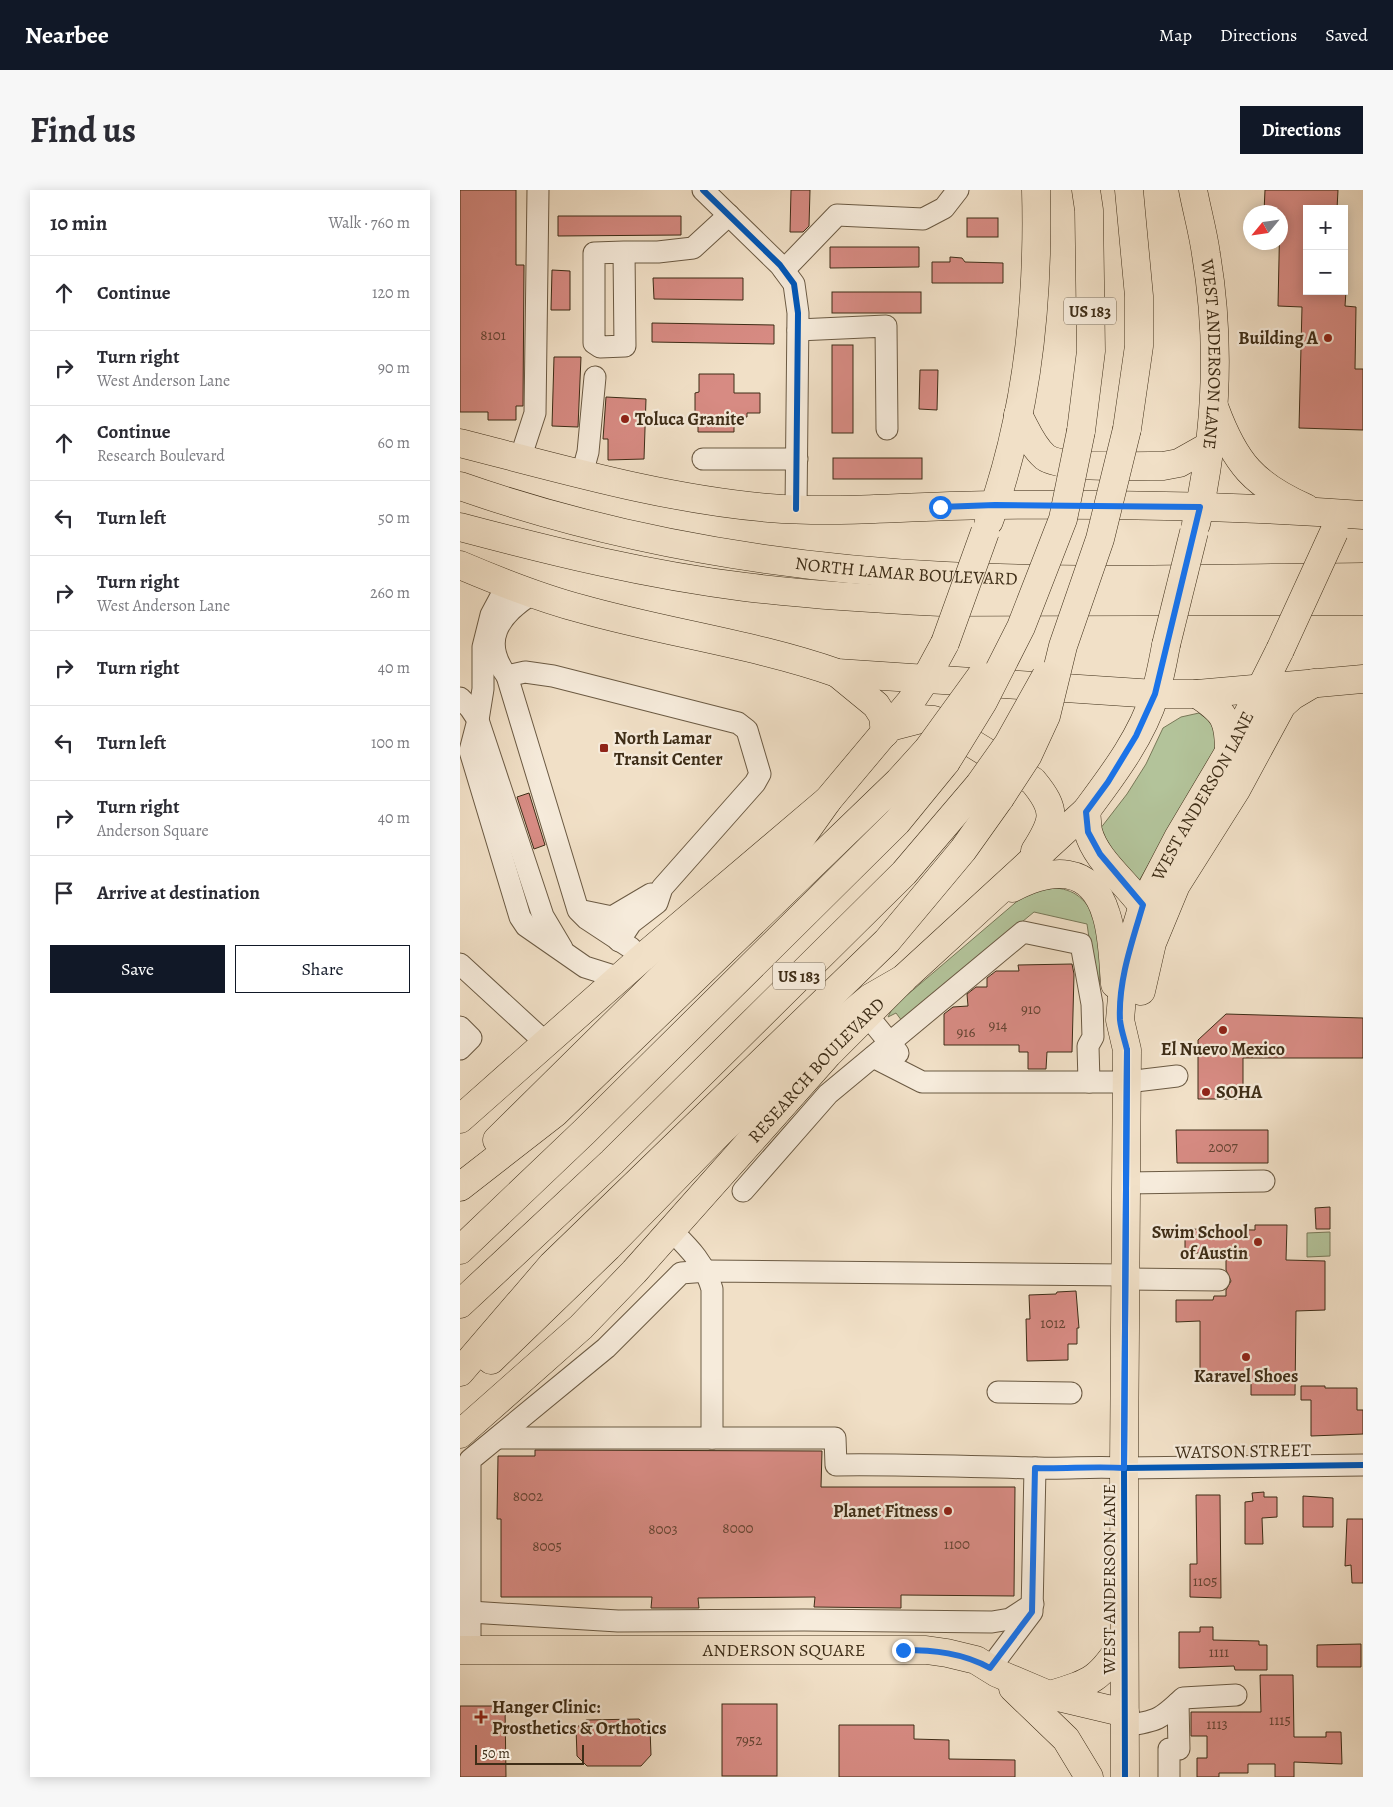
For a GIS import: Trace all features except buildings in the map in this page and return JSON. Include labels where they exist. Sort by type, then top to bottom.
[{"type":"main road","points":[[460,1180],[544,1092],[796,845],[828,800],[888,730],[925,680],[945,643],[995,505],[1018,415],[1032,325],[1036,267],[1036,190]]},
{"type":"main road","name":"US 183","points":[[460,1250],[584,1132],[897,822],[937,755],[964,696],[1021,627],[1063,519],[1081,431],[1091,350],[1089,210],[1086,190]]},
{"type":"main road","name":"US 183","points":[[460,1304],[612,1162],[904,873],[990,791],[1008,744],[1063,646],[1100,539],[1127,429],[1139,346],[1139,296],[1130,190]]},
{"type":"main road","name":"WEST ANDERSON LANE","points":[[1155,694],[1197,520],[1211,445],[1214,407],[1213,322],[1207,264],[1193,190]]},
{"type":"main road","points":[[1214,407],[1222,429],[1237,457],[1254,479],[1277,495],[1316,513],[1349,521]]},
{"type":"main road","points":[[1018,415],[1035,447],[1046,458],[1063,464],[1163,466],[1179,463],[1211,445]]},
{"type":"main road","points":[[460,444],[582,474],[715,502],[796,509],[995,505],[1197,520],[1316,513]]},
{"type":"main road","name":"NORTH LAMAR BOULEVARD","points":[[460,486],[560,516],[659,539],[832,567],[947,576],[1124,578],[1363,577]]},
{"type":"main road","name":"WEST ANDERSON LANE","points":[[1125,1777],[1124,1468],[1127,1050],[1120,1020],[1123,985],[1130,948],[1143,905],[1178,838],[1229,752],[1280,650],[1349,521]]},
{"type":"main road","name":"NORTH LAMAR BOULEVARD","points":[[460,527],[552,551],[654,572],[751,588],[871,599],[941,602],[1363,600]]},
{"type":"main road","points":[[460,565],[507,585],[583,610],[737,643],[797,659],[837,673],[1155,694],[1198,694],[1363,679]]},
{"type":"main road","points":[[1280,650],[1285,667],[1294,679],[1315,682]]},
{"type":"main road","points":[[837,673],[876,705],[883,716],[888,730]]},
{"type":"main road","points":[[1152,942],[1176,885],[1236,790],[1282,706],[1292,696],[1315,682]]},
{"type":"main road","name":"RESEARCH BOULEVARD","points":[[460,1434],[581,1327],[672,1231],[828,1054],[903,979],[1086,812],[1108,782],[1136,736],[1155,694]]},
{"type":"main road","points":[[1198,694],[1217,706],[1224,717],[1229,730],[1229,752]]},
{"type":"main road","points":[[888,730],[920,719],[934,720],[1033,781],[1044,793],[1051,820],[1050,827],[1026,867]]},
{"type":"main road","points":[[460,1187],[555,1113],[893,787],[937,755]]},
{"type":"main road","points":[[460,1372],[552,1265],[888,941],[963,850],[990,791]]},
{"type":"main road","points":[[460,1119],[643,957],[828,800]]},
{"type":"main road","points":[[1086,812],[1088,832],[1100,854],[1143,905],[1150,920],[1152,942]]},
{"type":"main road","points":[[993,898],[1039,875],[1061,872],[1081,880],[1096,893],[1106,914],[1120,1020]]},
{"type":"main road","name":"WEST ANDERSON LANE","points":[[1127,1050],[1138,1022],[1144,972],[1152,942]]},
{"type":"main road","points":[[460,1388],[608,1247],[721,1131],[815,1044],[870,998],[903,979]]},
{"type":"main road","points":[[1049,1695],[1091,1682],[1109,1666],[1124,1641]]},
{"type":"main road","name":"ANDERSON SQUARE","points":[[465,1650],[926,1650],[947,1652],[976,1660],[994,1671],[1049,1695],[1125,1720]]},
{"type":"main road","points":[[994,1671],[1066,1739],[1089,1777]]},
{"type":"street","points":[[520,459],[535,413],[538,190]]},
{"type":"street","points":[[703,190],[784,270],[794,284],[798,330],[796,509]]},
{"type":"street","points":[[784,270],[837,215],[923,219],[944,208],[958,190]]},
{"type":"street","points":[[624,252],[658,252],[693,248],[729,215]]},
{"type":"street","points":[[798,330],[886,326],[886,429]]},
{"type":"street","points":[[582,474],[588,452],[595,377]]},
{"type":"street","points":[[703,459],[797,459]]},
{"type":"street","points":[[507,585],[491,615],[483,647],[483,688],[478,720],[465,754],[520,917],[526,926],[585,968],[620,978]]},
{"type":"street","points":[[532,594],[508,612],[494,636],[494,650],[499,666],[507,676],[578,910],[587,919],[643,957]]},
{"type":"street","points":[[507,676],[525,672],[553,676],[738,723],[748,730],[760,774],[755,783],[662,888],[612,917],[578,910]]},
{"type":"street","points":[[460,698],[478,720],[543,916],[565,952]]},
{"type":"street","points":[[619,941],[631,924],[656,903],[662,888]]},
{"type":"street","points":[[743,1191],[828,1094],[1023,932],[1081,944],[1092,1004],[1092,1037],[1088,1046],[1089,1082]]},
{"type":"street","points":[[460,964],[546,1043]]},
{"type":"street","points":[[867,1015],[922,1082]]},
{"type":"street","points":[[460,1027],[471,1038],[460,1049]]},
{"type":"street","points":[[873,1057],[922,1082],[1127,1082],[1177,1076]]},
{"type":"street","points":[[1126,1183],[1264,1181]]},
{"type":"street","points":[[498,1438],[712,1438],[712,1289],[707,1271],[672,1231]]},
{"type":"street","points":[[465,1650],[470,1612],[470,1460],[606,1348],[681,1273],[707,1271],[1218,1280]]},
{"type":"street","points":[[581,1327],[606,1348]]},
{"type":"street","points":[[998,1392],[1071,1393]]},
{"type":"street","name":"WATSON STREET","points":[[712,1438],[835,1438],[836,1465],[997,1466],[1072,1469],[1100,1466],[1124,1468],[1363,1466]]},
{"type":"street","points":[[994,1671],[1032,1612],[1035,1468]]},
{"type":"street","points":[[470,1612],[618,1621],[833,1620],[992,1622],[1010,1619],[1033,1604]]},
{"type":"street","points":[[833,1620],[835,1650]]},
{"type":"street","points":[[1125,1720],[1152,1722],[1165,1717],[1183,1698],[1236,1696]]},
{"type":"street","points":[[1169,1777],[1169,1749],[1179,1749],[1178,1703]]},
{"type":"green space","points":[[1199,713],[1212,723],[1222,737],[1135,888],[1100,829],[1127,794],[1146,764],[1163,728],[1181,717]]},
{"type":"green space","points":[[1055,888],[1071,892],[1082,899],[1091,911],[1099,940],[1099,986],[1096,986],[1087,924],[1034,912],[902,1021],[896,1013],[888,1017],[893,1007],[1028,892]]},
{"type":"green space","points":[[1330,1232],[1330,1256],[1307,1257],[1307,1233]]},
{"type":"cycle path","points":[[703,190],[780,265],[794,284],[798,313],[796,509]]},
{"type":"cycle path","points":[[1125,1777],[1124,1468],[1127,1050]]},
{"type":"cycle path","points":[[1124,1468],[1363,1465]]},
{"type":"place","name":"Building A","points":[[1328,338]]},
{"type":"place","name":"Toluca Granite","points":[[625,419]]},
{"type":"place","name":"North Lamar Transit Center","points":[[604,748]]},
{"type":"place","name":"El Nuevo Mexico","points":[[1223,1030]]},
{"type":"place","name":"SOHA","points":[[1206,1092]]},
{"type":"place","name":"Swim School of Austin","points":[[1258,1242]]},
{"type":"place","name":"Karavel Shoes","points":[[1246,1357]]},
{"type":"place","name":"Planet Fitness","points":[[948,1511]]},
{"type":"place","name":"Hanger Clinic: Prosthetics & Orthotics","points":[[481,1717]]},
{"type":"route","points":[[903,1650],[947,1652],[976,1660],[990,1668],[1032,1612],[1035,1468],[1072,1469],[1100,1466],[1124,1468],[1127,1050],[1120,1020],[1123,985],[1130,948],[1143,905],[1100,854],[1088,832],[1086,812],[1108,782],[1136,736],[1155,694],[1200,507],[995,505],[940,507]]}]
